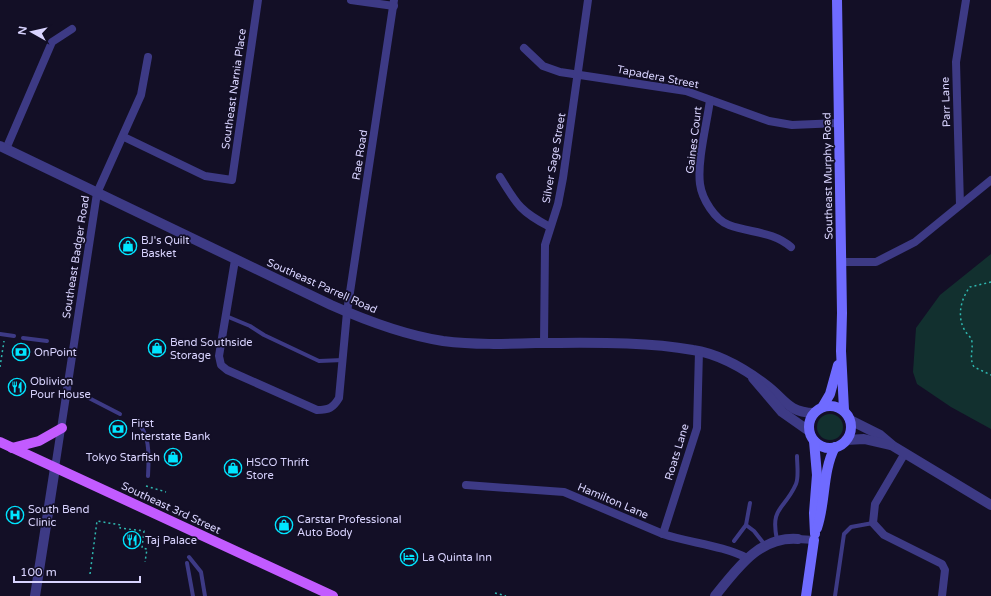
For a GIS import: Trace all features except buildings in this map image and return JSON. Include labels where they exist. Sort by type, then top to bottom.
[{"type":"main road","name":"Southeast Murphy Road","points":[[837,0],[841,351],[844,410]]},
{"type":"main road","name":"Southeast Murphy Road","points":[[823,406],[832,386],[841,351]]},
{"type":"main road","points":[[806,596],[814,537],[817,475],[814,441],[809,431],[809,423],[814,413],[823,406],[836,406],[844,410],[850,420],[851,430],[846,440],[835,447],[824,447],[814,441]]},
{"type":"main road","points":[[12,448],[39,441],[62,428]]},
{"type":"main road","name":"Southeast 3rd Street","points":[[0,442],[333,596]]},
{"type":"main road","points":[[814,537],[822,513],[827,466],[835,447]]},
{"type":"street","name":"Southeast Narnia Place","points":[[124,137],[205,176],[232,180],[258,0]]},
{"type":"street","points":[[352,0],[394,3]]},
{"type":"street","name":"Silver Sage Street","points":[[544,343],[544,268],[546,245],[550,227],[558,204],[563,178],[588,0]]},
{"type":"street","name":"Parr Lane","points":[[960,205],[956,62],[966,0]]},
{"type":"street","name":"Rae Road","points":[[226,316],[219,356],[221,365],[227,370],[317,410],[327,410],[334,406],[339,398],[347,312],[394,3]]},
{"type":"street","points":[[3,148],[52,42],[72,29]]},
{"type":"street","name":"Tapadera Street","points":[[524,48],[543,66],[560,72],[686,91],[769,121],[792,125],[839,123]]},
{"type":"street","name":"Southeast Badger Road","points":[[55,468],[97,193],[142,95],[148,57]]},
{"type":"street","name":"Gaines Court","points":[[710,100],[700,169],[700,185],[706,200],[716,216],[728,225],[774,236],[791,247]]},
{"type":"street","name":"Southeast Parrell Road","points":[[3,148],[235,260],[347,312],[410,334],[443,341],[484,344],[634,344],[699,351],[728,361],[751,375],[770,388],[794,410],[814,413]]},
{"type":"street","points":[[500,177],[516,203],[530,217],[550,227]]},
{"type":"street","points":[[841,262],[876,262],[915,242],[991,180]]},
{"type":"street","points":[[226,316],[235,260]]},
{"type":"street","name":"Roats Lane","points":[[663,534],[698,428],[699,351]]},
{"type":"street","name":"Southeast Parrell Road","points":[[751,375],[782,412],[809,431]]},
{"type":"street","points":[[850,420],[880,435],[893,446],[991,505]]},
{"type":"street","points":[[846,440],[864,439],[893,446]]},
{"type":"street","points":[[905,453],[875,504],[873,523],[884,535],[942,564],[945,570],[942,596]]},
{"type":"street","points":[[35,596],[55,468]]},
{"type":"street","name":"Hamilton Lane","points":[[466,485],[564,492],[663,534],[728,550],[747,558]]},
{"type":"street","points":[[715,596],[747,558],[766,545],[777,541],[814,537]]},
{"type":"lane","points":[[226,316],[250,326],[264,335],[319,361],[343,360]]},
{"type":"lane","points":[[0,334],[14,336]]},
{"type":"lane","points":[[23,338],[47,341]]},
{"type":"lane","points":[[87,397],[120,414]]},
{"type":"lane","points":[[133,420],[138,423],[145,435],[149,456],[148,476]]},
{"type":"lane","points":[[777,541],[774,525],[776,514],[796,483],[796,456]]},
{"type":"lane","points":[[734,540],[746,525],[750,503]]},
{"type":"lane","points":[[835,596],[844,534],[851,527],[873,523]]},
{"type":"lane","points":[[746,525],[754,531],[766,545]]},
{"type":"lane","points":[[189,557],[201,572],[205,596]]},
{"type":"lane","points":[[187,563],[193,596]]},
{"type":"path","points":[[991,282],[970,287],[962,300],[961,311],[961,323],[964,330],[971,337],[971,362],[978,370],[991,375]]},
{"type":"path","points":[[0,367],[4,339]]},
{"type":"path","points":[[146,486],[166,492]]},
{"type":"path","points":[[90,574],[97,521],[120,525],[120,528],[144,531],[142,548],[147,549],[145,562]]},
{"type":"path","points":[[495,593],[506,596]]},
{"type":"green space","points":[[991,254],[991,429],[951,407],[917,384],[913,372],[916,328],[940,295]]},
{"type":"green space","points":[[830,414],[839,418],[843,427],[839,436],[830,440],[821,436],[817,427],[821,418]]},
{"type":"place","name":"BJ's Quilt Basket","points":[[128,246]]},
{"type":"place","name":"Bend Southside Storage","points":[[157,348]]},
{"type":"place","name":"OnPoint","points":[[21,352]]},
{"type":"place","name":"Oblivion Pour House","points":[[17,387]]},
{"type":"place","name":"First Interstate Bank","points":[[118,429]]},
{"type":"place","name":"Tokyo Starfish","points":[[173,457]]},
{"type":"place","name":"HSCO Thrift Store","points":[[233,468]]},
{"type":"place","name":"South Bend Clinic","points":[[15,515]]},
{"type":"place","name":"Carstar Professional Auto Body","points":[[284,525]]},
{"type":"place","name":"Taj Palace","points":[[132,540]]},
{"type":"place","name":"La Quinta Inn","points":[[409,557]]}]
